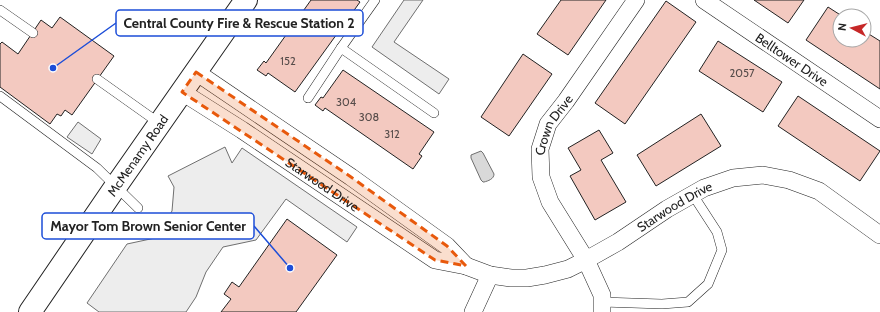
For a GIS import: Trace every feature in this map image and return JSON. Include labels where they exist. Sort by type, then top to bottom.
[{"type":"street","name":"McMenamy Road","points":[[30,312],[159,123],[246,0]]},
{"type":"street","name":"Crown Drive","points":[[602,307],[602,295],[586,260],[550,202],[541,177],[540,149],[548,124],[566,101],[636,0]]},
{"type":"street","name":"Belltower Drive","points":[[704,0],[880,119]]},
{"type":"street","name":"Starwood Drive","points":[[196,72],[351,177],[447,246],[466,266]]},
{"type":"street","name":"Starwood Drive","points":[[182,92],[242,130],[435,260],[466,266],[490,275],[511,278],[527,278],[568,269],[618,242],[667,209],[704,188],[733,178],[763,176],[789,180],[819,191],[880,235]]},
{"type":"street","points":[[473,312],[490,275]]},
{"type":"lane","points":[[308,98],[375,0]]},
{"type":"lane","points":[[0,10],[33,33]]},
{"type":"lane","points":[[341,48],[434,113]]},
{"type":"lane","points":[[98,79],[159,123]]},
{"type":"lane","points":[[0,96],[98,168],[138,208]]},
{"type":"lane","points":[[602,307],[688,302],[708,284],[722,250],[717,232],[692,195]]},
{"type":"highlighted area","points":[[196,72],[351,177],[447,246],[466,266],[435,260],[182,92]]},
{"type":"shaded area","points":[[404,0],[423,0],[394,42],[449,79],[439,94],[372,47]]},
{"type":"shaded area","points":[[78,122],[101,139],[92,154],[67,137]]},
{"type":"shaded area","points":[[225,147],[232,163],[242,148],[357,227],[347,242],[286,199],[256,240],[223,247],[206,272],[196,297],[186,312],[99,312],[87,303],[127,244],[155,238],[172,211],[174,187],[168,176]]},
{"type":"shaded area","points":[[481,151],[494,174],[492,178],[484,182],[481,180],[471,158],[471,155]]},
{"type":"building","points":[[311,0],[357,0],[360,2],[295,92],[268,73],[266,76],[257,70],[264,61],[266,63]]},
{"type":"building","points":[[561,0],[606,0],[568,55],[537,34]]},
{"type":"building","points":[[754,0],[804,0],[788,23]]},
{"type":"building","points":[[666,1],[696,22],[625,124],[595,103]]},
{"type":"building","points":[[828,7],[832,10],[832,48],[872,48],[872,36],[880,41],[880,89],[806,40]]},
{"type":"building","points":[[60,17],[114,56],[72,115],[65,110],[61,116],[57,114],[50,124],[0,87],[0,44],[2,42],[18,54],[41,20],[52,28]]},
{"type":"building","points":[[718,41],[782,82],[763,112],[699,71]]},
{"type":"building","points":[[523,54],[552,74],[509,136],[481,117]]},
{"type":"building","points":[[343,70],[434,132],[419,154],[422,156],[413,169],[325,108],[323,111],[315,105],[321,97],[323,98]]},
{"type":"building","points":[[798,96],[880,151],[860,181],[778,126]]},
{"type":"building","points":[[701,114],[721,146],[656,186],[637,155]]},
{"type":"building","points":[[599,130],[613,153],[601,160],[626,202],[595,220],[570,176],[581,170],[568,148]]},
{"type":"building","points":[[287,219],[337,255],[296,312],[221,312],[231,299],[224,294],[232,282],[239,287]]},
{"type":"place","name":"Central County Fire & Rescue Station 2","points":[[53,68]]},
{"type":"place","name":"Mayor Tom Brown Senior Center","points":[[290,268]]}]
